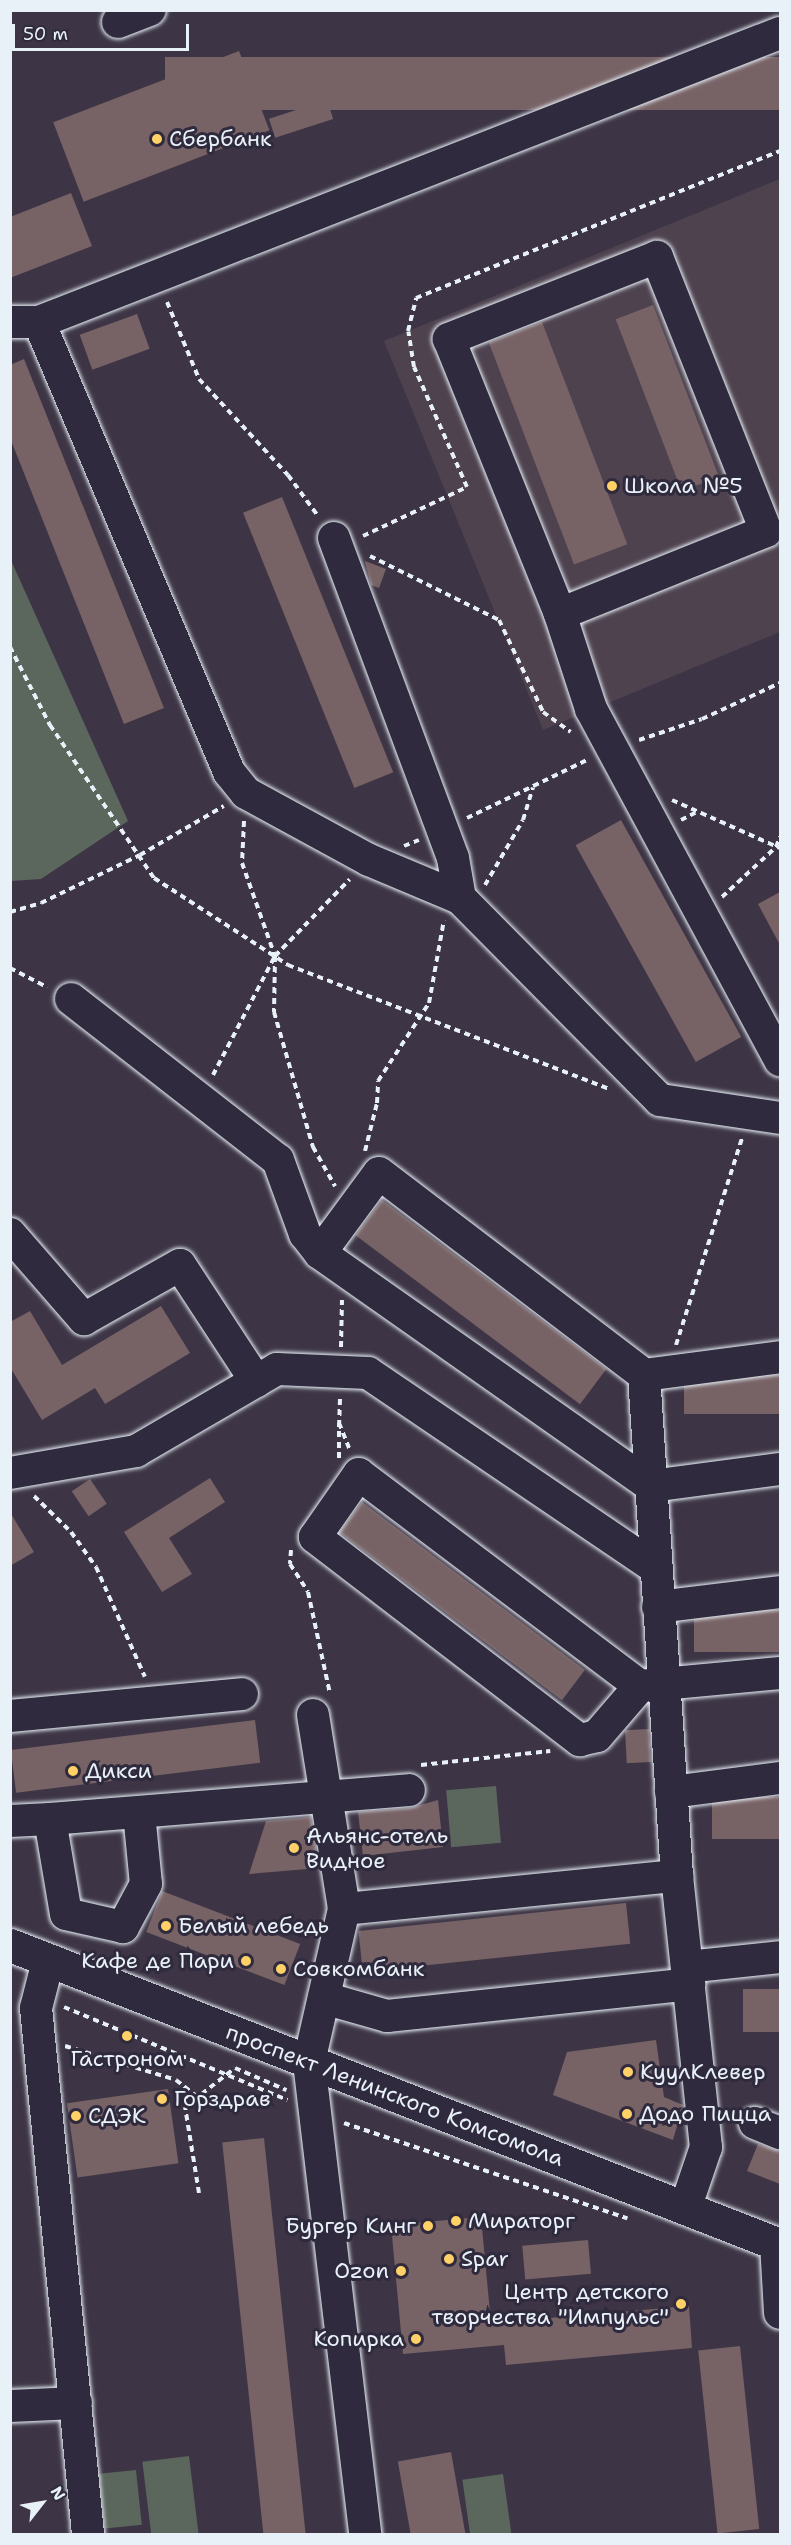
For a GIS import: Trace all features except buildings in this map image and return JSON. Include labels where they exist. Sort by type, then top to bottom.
[{"type":"main road","name":"проспект Ленинского Комсомола","points":[[10,1945],[686,2206],[778,2244]]},
{"type":"street","points":[[118,22],[150,10]]},
{"type":"street","points":[[780,33],[156,276],[25,322],[229,772],[246,793],[369,860],[460,898],[660,1100],[740,1129],[780,1118]]},
{"type":"street","points":[[560,614],[766,531],[657,257],[450,339],[560,614],[591,709],[780,1060]]},
{"type":"street","points":[[334,538],[453,858],[460,898]]},
{"type":"street","points":[[71,999],[278,1160],[305,1234],[320,1253],[651,1486],[780,1469]]},
{"type":"street","points":[[320,1253],[379,1173],[656,1373],[780,1357]]},
{"type":"street","points":[[10,1234],[84,1319],[180,1265],[256,1381]]},
{"type":"street","points":[[10,1473],[136,1451],[277,1370],[368,1373],[655,1567]]},
{"type":"street","points":[[656,1373],[651,1486],[657,1607],[651,1685],[671,1792],[706,2147],[686,2206]]},
{"type":"street","points":[[651,1685],[359,1474],[315,1538],[580,1740],[597,1736],[651,1685],[780,1673]]},
{"type":"street","points":[[657,1607],[780,1592]]},
{"type":"street","points":[[10,1716],[242,1694]]},
{"type":"street","points":[[323,1709],[328,1797],[344,1909],[309,2062],[365,2535]]},
{"type":"street","points":[[10,1821],[140,1813],[328,1797],[411,1778]]},
{"type":"street","points":[[671,1792],[780,1778]]},
{"type":"street","points":[[50,1819],[66,1914],[123,1927],[146,1884],[140,1813]]},
{"type":"street","points":[[344,1909],[678,1876]]},
{"type":"street","points":[[324,1998],[387,2016],[688,1976],[780,1956]]},
{"type":"street","points":[[48,1961],[36,2008],[83,2416],[88,2535]]},
{"type":"street","points":[[778,2244],[780,2313]]},
{"type":"street","points":[[10,2406],[83,2416]]},
{"type":"path","points":[[156,276],[199,379],[288,475],[334,538],[499,620],[543,712],[582,740]]},
{"type":"path","points":[[10,647],[50,725],[154,878],[288,965],[620,1093]]},
{"type":"path","points":[[367,1190],[364,1156],[377,1103],[378,1082],[429,1003],[442,943],[441,923],[460,898],[478,896],[523,820],[534,786]]},
{"type":"path","points":[[10,912],[41,903],[140,855],[246,793]]},
{"type":"path","points":[[246,793],[242,863],[275,956],[274,1012],[313,1147],[334,1180],[344,1220]]},
{"type":"path","points":[[668,798],[778,848]]},
{"type":"path","points":[[704,918],[735,882],[778,848],[780,837]]},
{"type":"path","points":[[10,968],[71,999]]},
{"type":"path","points":[[656,1373],[740,1129]]},
{"type":"path","points":[[338,1464],[339,1423]]},
{"type":"path","points":[[10,1473],[71,1532],[96,1567],[156,1702]]},
{"type":"path","points":[[291,1546],[290,1564],[308,1592],[323,1709]]},
{"type":"path","points":[[411,1778],[566,1750],[580,1740]]},
{"type":"path","points":[[39,1997],[315,2111],[636,2222]]},
{"type":"path","points":[[39,2038],[176,2080],[198,2097]]},
{"type":"path","points":[[199,2193],[185,2107],[235,2068],[286,2090]]},
{"type":"shaded area","name":"Школа №5","points":[[780,179],[780,632],[543,730],[384,341]]},
{"type":"green space","points":[[10,558],[128,821],[41,879],[11,881]]},
{"type":"green space","points":[[496,1786],[501,1843],[451,1847],[446,1790]]},
{"type":"green space","points":[[189,2456],[199,2534],[151,2534],[142,2462]]},
{"type":"green space","points":[[136,2470],[142,2525],[105,2529],[99,2474]]},
{"type":"green space","points":[[503,2474],[511,2534],[470,2534],[462,2480]]},
{"type":"place","name":"Сбербанк","points":[[157,139]]},
{"type":"place","name":"Школа №5","points":[[612,486]]},
{"type":"place","name":"Дикси","points":[[73,1771]]},
{"type":"place","name":"Альянс-отель Видное","points":[[294,1848]]},
{"type":"place","name":"Белый лебедь","points":[[166,1926]]},
{"type":"place","name":"Кафе де Пари","points":[[246,1961]]},
{"type":"place","name":"Совкомбанк","points":[[281,1969]]},
{"type":"place","name":"Гастроном","points":[[127,2036]]},
{"type":"place","name":"КуулКлевер","points":[[628,2072]]},
{"type":"place","name":"Горздрав","points":[[162,2099]]},
{"type":"place","name":"Додо Пицца","points":[[627,2114]]},
{"type":"place","name":"СДЭК","points":[[76,2116]]},
{"type":"place","name":"Мираторг","points":[[456,2221]]},
{"type":"place","name":"Бургер Кинг","points":[[428,2226]]},
{"type":"place","name":"Spar","points":[[449,2259]]},
{"type":"place","name":"Ozon","points":[[401,2271]]},
{"type":"place","name":"Центр детского творчества \"Импульс\"","points":[[681,2304]]},
{"type":"place","name":"Копирка","points":[[416,2339]]}]
